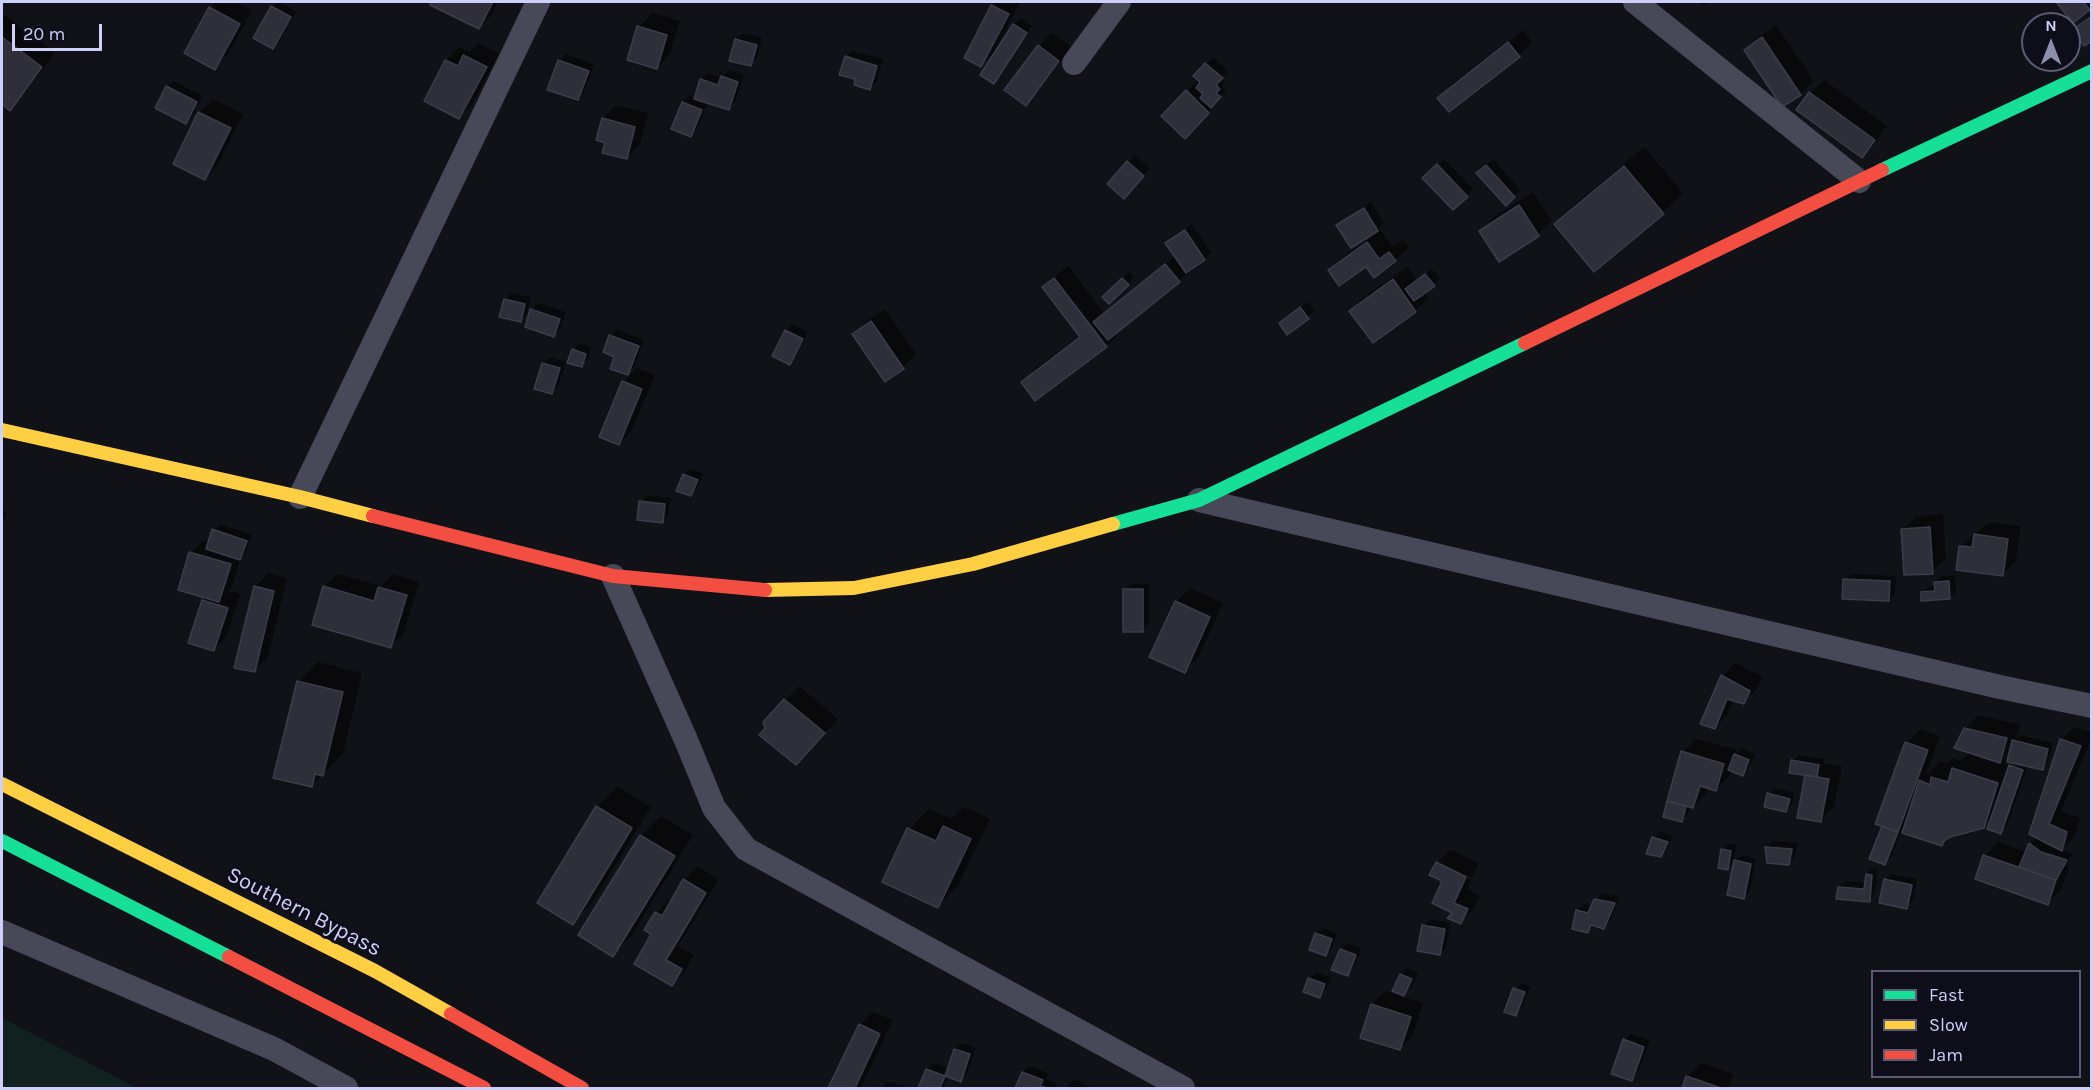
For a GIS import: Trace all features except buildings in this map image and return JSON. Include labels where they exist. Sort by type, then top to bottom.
[{"type":"main road","points":[[2,430],[300,497],[613,576],[766,590],[854,588],[973,564],[1199,500],[1858,181],[2091,71]]},
{"type":"main road","name":"Southern Bypass","points":[[2,784],[375,971],[582,1089]]},
{"type":"main road","points":[[2,841],[484,1089]]},
{"type":"street","points":[[300,497],[538,2]]},
{"type":"street","points":[[1074,63],[1119,2]]},
{"type":"street","points":[[1635,2],[1858,181]]},
{"type":"street","points":[[1199,500],[2000,687],[2091,706]]},
{"type":"street","points":[[613,576],[714,808],[746,849],[1183,1089]]},
{"type":"street","points":[[2,932],[274,1049],[346,1089]]},
{"type":"shaded area","points":[[2,1018],[137,1088],[2,1088]]},
{"type":"traffic: fast","points":[[1882,170],[2092,71]]},
{"type":"traffic: fast","points":[[1113,524],[1199,500],[1525,343]]},
{"type":"traffic: fast","points":[[2,841],[229,957]]},
{"type":"traffic: slow","points":[[2,430],[300,497],[373,516]]},
{"type":"traffic: slow","points":[[765,590],[854,588],[973,564],[1113,524]]},
{"type":"traffic: slow","points":[[2,784],[375,971],[451,1014]]},
{"type":"traffic: jam","points":[[1525,343],[1882,170]]},
{"type":"traffic: jam","points":[[373,516],[613,576],[765,590]]},
{"type":"traffic: jam","points":[[229,957],[484,1088]]},
{"type":"traffic: jam","points":[[451,1014],[582,1088]]}]
